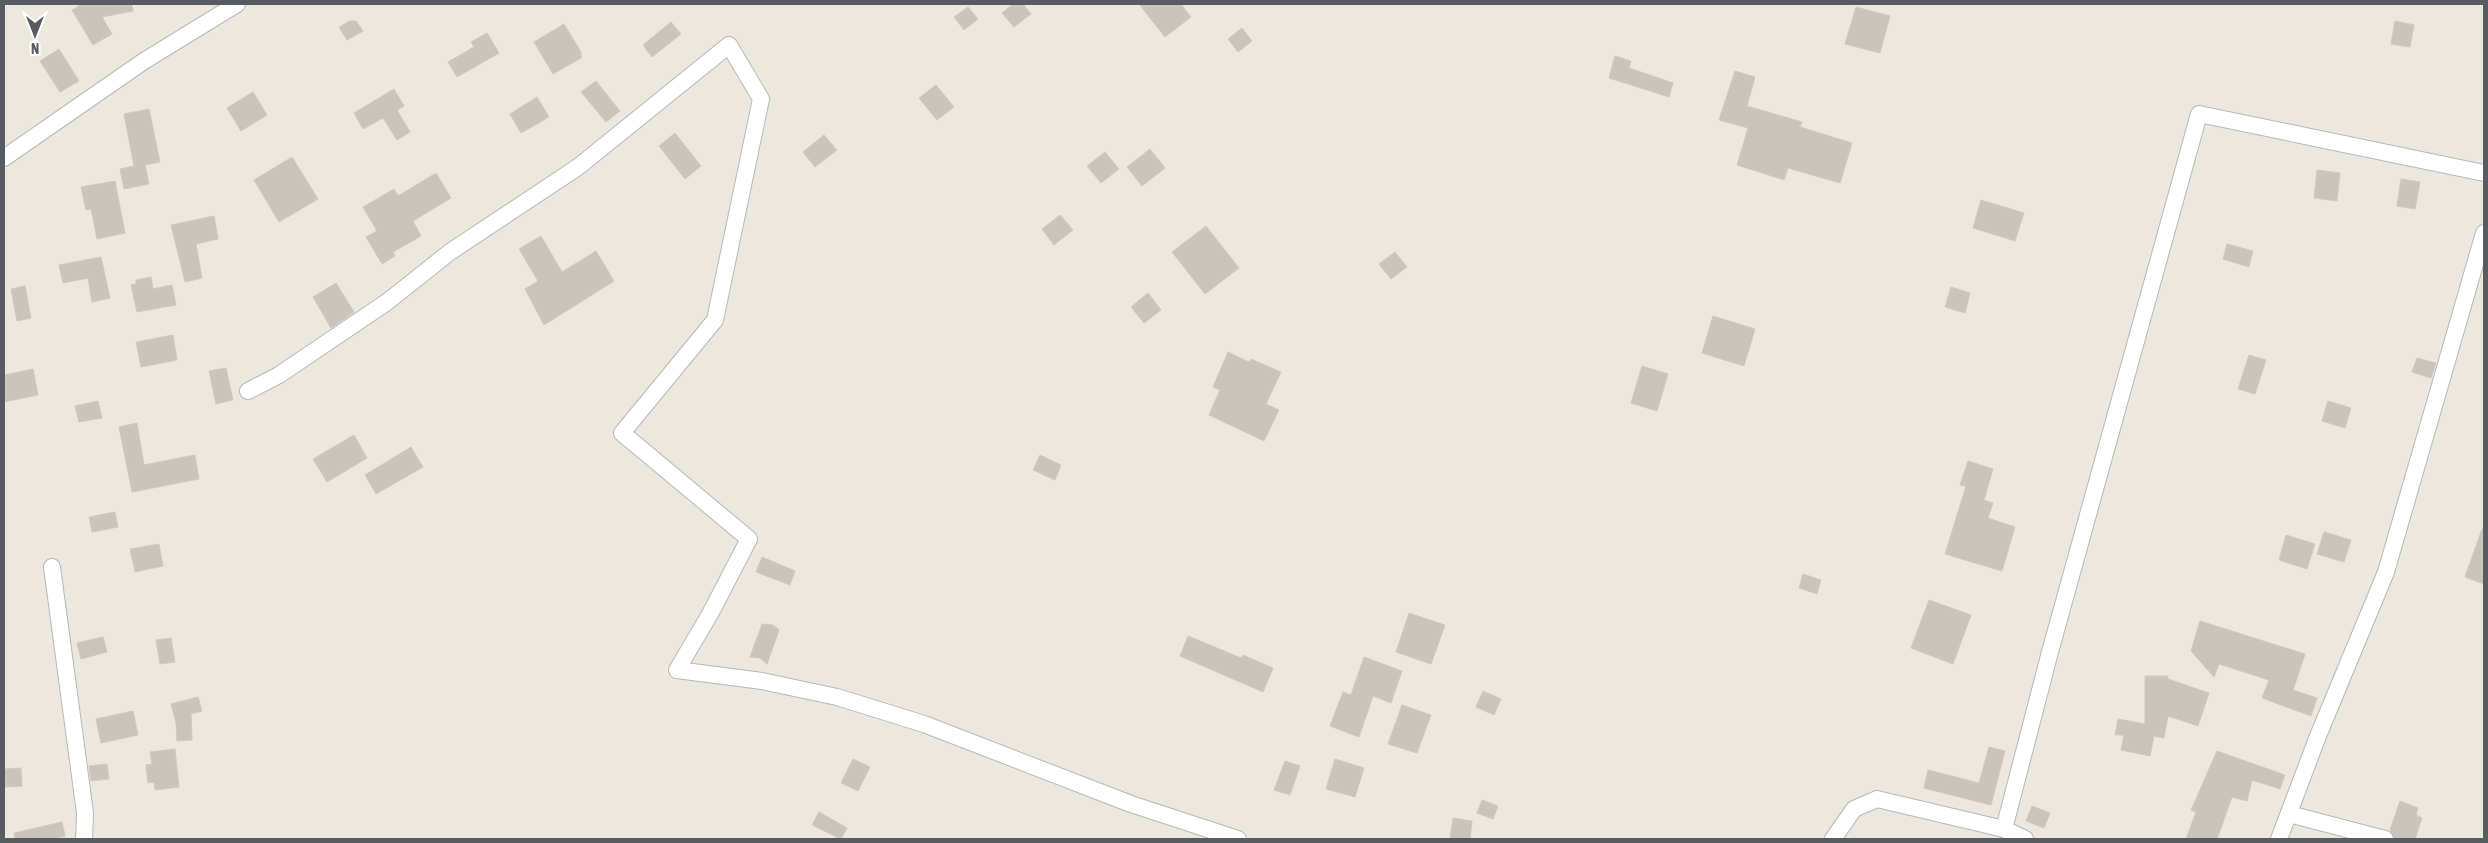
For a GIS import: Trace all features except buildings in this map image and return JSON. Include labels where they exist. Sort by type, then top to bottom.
[{"type":"street","points":[[4,158],[144,61],[237,4]]},
{"type":"street","points":[[248,391],[279,375],[364,318],[450,252],[578,167],[729,45],[761,99],[715,320],[622,433],[749,539],[710,614],[677,670],[762,681],[837,697],[924,724],[1131,804],[1238,839]]},
{"type":"street","points":[[2004,829],[2053,643],[2199,114],[2484,173]]},
{"type":"street","points":[[2278,839],[2318,736],[2386,572],[2484,233]]},
{"type":"street","points":[[52,567],[85,813],[84,839]]},
{"type":"street","points":[[1833,839],[1854,809],[1877,799],[2004,829],[2025,839]]},
{"type":"street","points":[[2289,814],[2385,839]]}]
